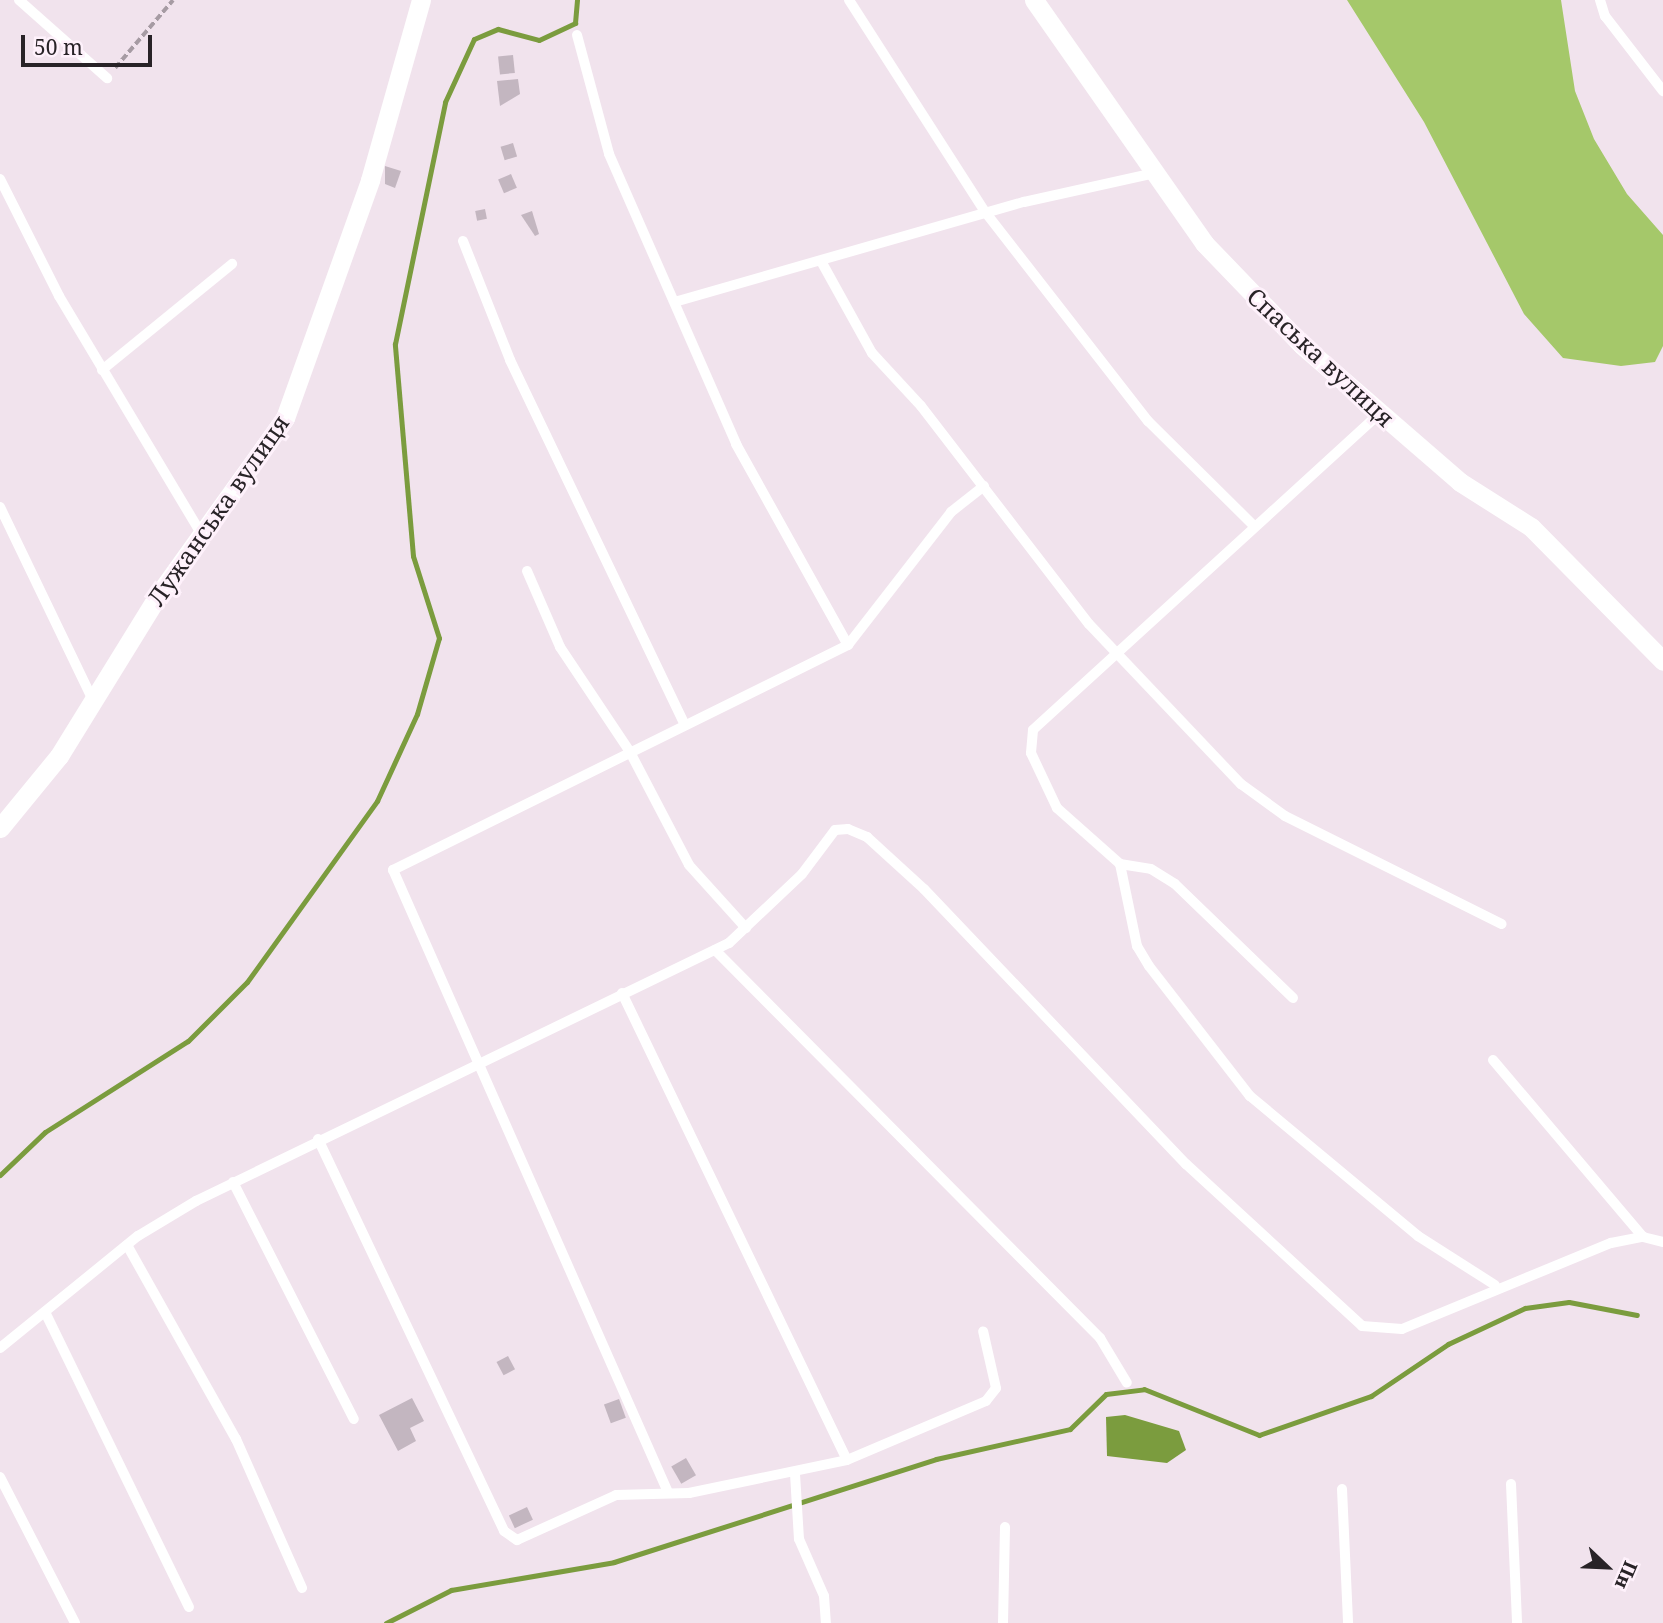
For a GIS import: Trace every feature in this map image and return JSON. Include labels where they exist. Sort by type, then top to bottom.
[{"type":"street","name":"Лужанська вулиця","points":[[0,828],[59,756],[200,532],[285,418],[370,180],[421,0]]},
{"type":"street","name":"Спаська вулиця","points":[[1034,0],[1203,243],[1302,345],[1380,413],[1460,482],[1531,527],[1663,661]]},
{"type":"lane","points":[[19,0],[107,78]]},
{"type":"lane","points":[[849,0],[986,213],[1148,421],[1252,524]]},
{"type":"lane","points":[[1600,0],[1605,16],[1663,91]]},
{"type":"lane","points":[[577,35],[609,154],[678,301],[736,443],[848,645]]},
{"type":"lane","points":[[678,301],[986,213],[1154,173]]},
{"type":"lane","points":[[0,179],[102,370],[200,532]]},
{"type":"lane","points":[[463,241],[510,360],[684,723]]},
{"type":"lane","points":[[821,261],[872,353],[984,486],[1115,653],[1241,784],[1285,816],[1502,924]]},
{"type":"lane","points":[[102,370],[232,264]]},
{"type":"lane","points":[[1293,998],[1222,922],[1175,884],[1151,869],[1119,864],[1057,808],[1031,753],[1033,730],[1252,524],[1380,413]]},
{"type":"lane","points":[[667,1490],[394,870],[684,723],[848,645],[951,512],[984,486]]},
{"type":"lane","points":[[0,507],[93,701]]},
{"type":"lane","points":[[527,571],[560,647],[630,752],[689,865],[746,928]]},
{"type":"lane","points":[[0,1348],[46,1314],[127,1245],[233,1182],[715,950],[746,928],[802,874],[835,830],[867,837],[1107,1075],[1186,1164],[1362,1326],[1402,1329],[1495,1285],[1643,1237],[1663,1242]]},
{"type":"lane","points":[[1119,864],[1137,946],[1182,1015],[1250,1096],[1418,1236],[1495,1285]]},
{"type":"lane","points":[[715,950],[1100,1338],[1128,1383]]},
{"type":"lane","points":[[622,993],[848,1460]]},
{"type":"lane","points":[[1493,1060],[1643,1237]]},
{"type":"lane","points":[[318,1139],[504,1531],[517,1540],[616,1495],[667,1490],[689,1493],[795,1474],[848,1460],[986,1401],[996,1388],[984,1331]]},
{"type":"lane","points":[[233,1182],[354,1419]]},
{"type":"lane","points":[[127,1245],[236,1439],[302,1588]]},
{"type":"lane","points":[[46,1314],[189,1607]]},
{"type":"lane","points":[[795,1474],[799,1492],[796,1516],[824,1596],[826,1623]]},
{"type":"lane","points":[[0,1477],[75,1623]]},
{"type":"lane","points":[[1511,1483],[1517,1623]]},
{"type":"lane","points":[[1342,1489],[1348,1623]]},
{"type":"lane","points":[[1003,1623],[1005,1527]]},
{"type":"path","points":[[107,78],[173,0]]},
{"type":"shaded area","points":[[1347,0],[1561,0],[1575,91],[1594,139],[1627,194],[1663,235],[1663,346],[1655,362],[1621,366],[1563,358],[1524,314],[1424,122]]},
{"type":"shaded area","points":[[1125,1415],[1179,1431],[1186,1450],[1167,1463],[1107,1456],[1106,1417]]},
{"type":"building","points":[[513,55],[515,73],[500,74],[498,57]]},
{"type":"building","points":[[518,79],[520,94],[500,106],[497,81]]},
{"type":"building","points":[[513,143],[517,156],[505,160],[501,147]]},
{"type":"building","points":[[385,166],[401,171],[395,188],[385,184]]},
{"type":"building","points":[[511,174],[517,188],[504,193],[498,179]]},
{"type":"building","points":[[485,209],[487,219],[477,221],[475,211]]},
{"type":"building","points":[[532,211],[539,234],[535,236],[521,215]]},
{"type":"building","points":[[508,1356],[515,1369],[504,1375],[497,1362]]},
{"type":"building","points":[[412,1398],[424,1421],[410,1428],[416,1441],[398,1451],[379,1415]]},
{"type":"building","points":[[619,1399],[626,1418],[611,1423],[604,1404]]},
{"type":"building","points":[[686,1458],[696,1475],[681,1484],[671,1466]]},
{"type":"building","points":[[527,1507],[533,1520],[515,1528],[509,1515]]},
{"type":"waterway","points":[[0,1175],[45,1132],[188,1041],[247,982],[377,801],[417,714],[439,638],[413,556],[395,344],[445,102],[474,39],[498,29],[539,40],[575,23],[577,0]]},
{"type":"waterway","points":[[386,1623],[451,1590],[614,1562],[936,1459],[1070,1429],[1106,1394],[1144,1389],[1259,1435],[1371,1396],[1448,1344],[1525,1308],[1569,1302],[1637,1315]]}]
